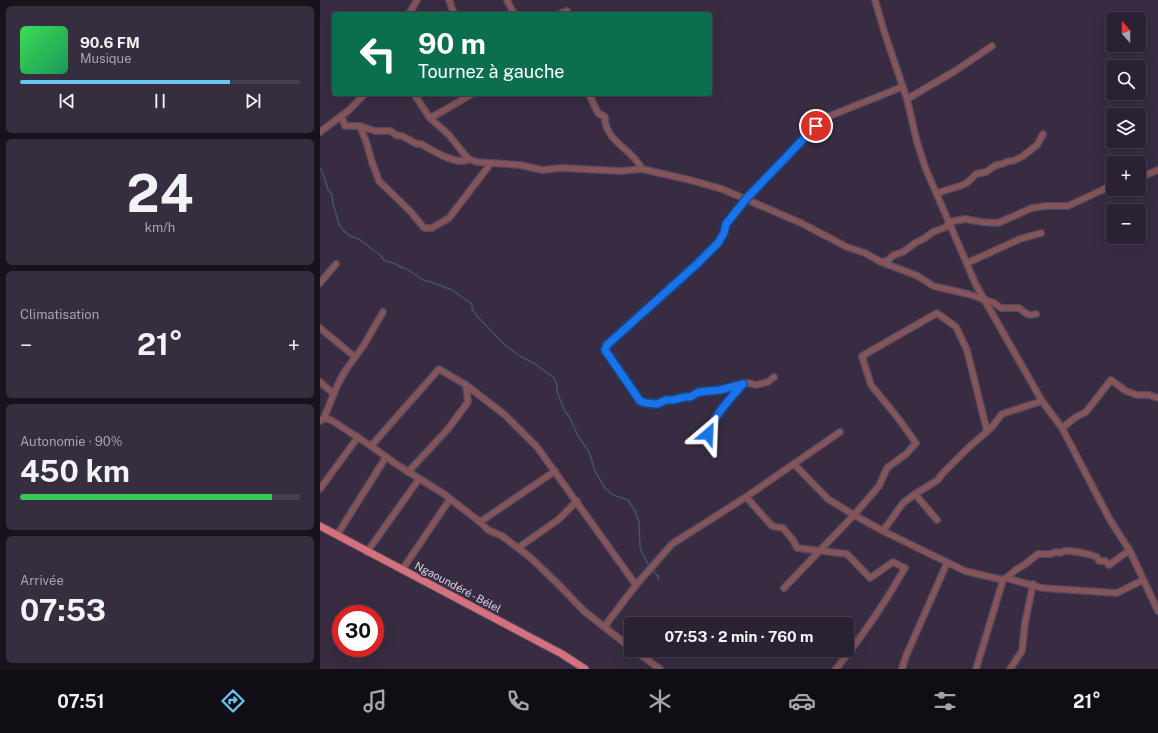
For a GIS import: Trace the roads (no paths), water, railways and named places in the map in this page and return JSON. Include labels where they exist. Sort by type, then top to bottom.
[{"type":"main road","name":"Ngaoundéré - Bélel","points":[[320,526],[562,654],[585,669]]},
{"type":"street","points":[[410,12],[417,0]]},
{"type":"street","points":[[449,0],[453,12]]},
{"type":"street","points":[[507,0],[513,12]]},
{"type":"street","points":[[875,0],[907,99],[917,142],[925,167],[967,263],[985,301],[1042,401],[1062,428],[1110,520],[1130,551],[1158,611]]},
{"type":"street","points":[[907,99],[955,71],[992,46]]},
{"type":"street","points":[[774,378],[768,382],[756,385],[743,384],[720,390],[699,392],[690,397],[666,400],[657,404],[646,403],[640,401],[605,350],[611,341],[697,264],[718,243],[724,233],[726,224],[746,199],[826,117],[902,87]]},
{"type":"street","points":[[320,132],[341,116],[363,96]]},
{"type":"street","points":[[415,96],[430,118],[449,135],[469,159],[477,162],[520,165],[542,170],[562,168],[621,170],[642,169],[690,180],[722,189],[746,199],[801,223],[847,248],[866,253],[881,262],[918,276],[934,286],[968,294],[994,303],[1001,308],[1019,308],[1025,314],[1036,314]]},
{"type":"street","points":[[430,118],[468,96]]},
{"type":"street","points":[[590,96],[598,113],[605,117],[605,125],[607,130],[634,156],[642,169]]},
{"type":"street","points":[[341,116],[345,126],[360,126],[375,131],[391,131],[396,135],[402,136],[417,144],[421,144],[454,160],[463,162],[469,159]]},
{"type":"street","points":[[360,126],[379,181],[411,212],[424,228],[432,228],[449,218],[491,163]]},
{"type":"street","points":[[936,193],[963,185],[976,174],[986,172],[996,165],[1013,161],[1023,156],[1037,146],[1043,134]]},
{"type":"street","points":[[1146,175],[1158,170]]},
{"type":"street","points":[[881,262],[887,261],[894,255],[903,252],[933,232],[946,227],[949,222],[965,219],[998,223],[1032,208],[1046,206],[1068,206],[1106,188]]},
{"type":"street","points":[[967,263],[1020,239],[1041,234]]},
{"type":"street","points":[[320,283],[336,264]]},
{"type":"street","points":[[383,312],[364,345],[345,371],[322,419],[331,420],[450,499],[488,530],[502,536],[531,558],[584,612],[624,643]]},
{"type":"street","points":[[784,588],[880,486],[887,468],[906,454],[916,443],[871,385],[862,356],[937,313],[956,327],[967,350],[987,431]]},
{"type":"street","points":[[321,330],[355,357]]},
{"type":"street","points":[[371,446],[439,368],[466,385],[510,420],[537,447],[636,585]]},
{"type":"street","points":[[1062,428],[1076,417],[1086,412],[1111,380],[1126,391],[1137,395],[1149,395],[1158,398]]},
{"type":"street","points":[[320,382],[334,394]]},
{"type":"street","points":[[708,434],[723,407],[743,384]]},
{"type":"street","points":[[408,472],[448,429],[468,402],[466,385]]},
{"type":"street","points":[[883,531],[903,503],[938,480],[968,448],[998,421],[1002,414],[1042,401]]},
{"type":"street","points":[[604,627],[636,585],[672,544],[746,497],[840,432]]},
{"type":"street","points":[[320,489],[358,438]]},
{"type":"street","points":[[336,535],[386,457]]},
{"type":"street","points":[[794,464],[828,500],[883,531],[965,571],[1033,584],[1042,588],[1117,593],[1143,580]]},
{"type":"street","points":[[480,522],[555,471]]},
{"type":"street","points":[[367,552],[419,479]]},
{"type":"street","points":[[915,494],[937,520]]},
{"type":"street","points":[[746,497],[772,526],[783,528],[793,540],[797,548],[847,554],[870,578],[893,562],[905,568],[890,595],[836,669]]},
{"type":"street","points":[[402,570],[450,499]]},
{"type":"street","points":[[518,548],[559,519],[577,501]]},
{"type":"street","points":[[976,669],[1004,579],[1017,569],[1038,554],[1060,553],[1065,551],[1088,554],[1097,557],[1099,561],[1105,561],[1109,565],[1130,551]]},
{"type":"street","points":[[902,669],[906,656],[947,563]]},
{"type":"street","points":[[1010,669],[1022,651],[1033,584]]},
{"type":"street","points":[[644,657],[660,669]]},
{"type":"waterway","points":[[320,168],[328,190],[332,195],[339,224],[343,230],[350,236],[359,239],[380,255],[385,261],[405,268],[423,280],[452,290],[472,304],[472,309],[477,316],[505,345],[554,378],[557,385],[557,392],[564,409],[578,436],[589,452],[595,471],[605,488],[613,495],[628,500],[635,511],[639,522],[640,547],[649,566]]},
{"type":"waterway","points":[[652,569],[659,578],[658,580]]}]
